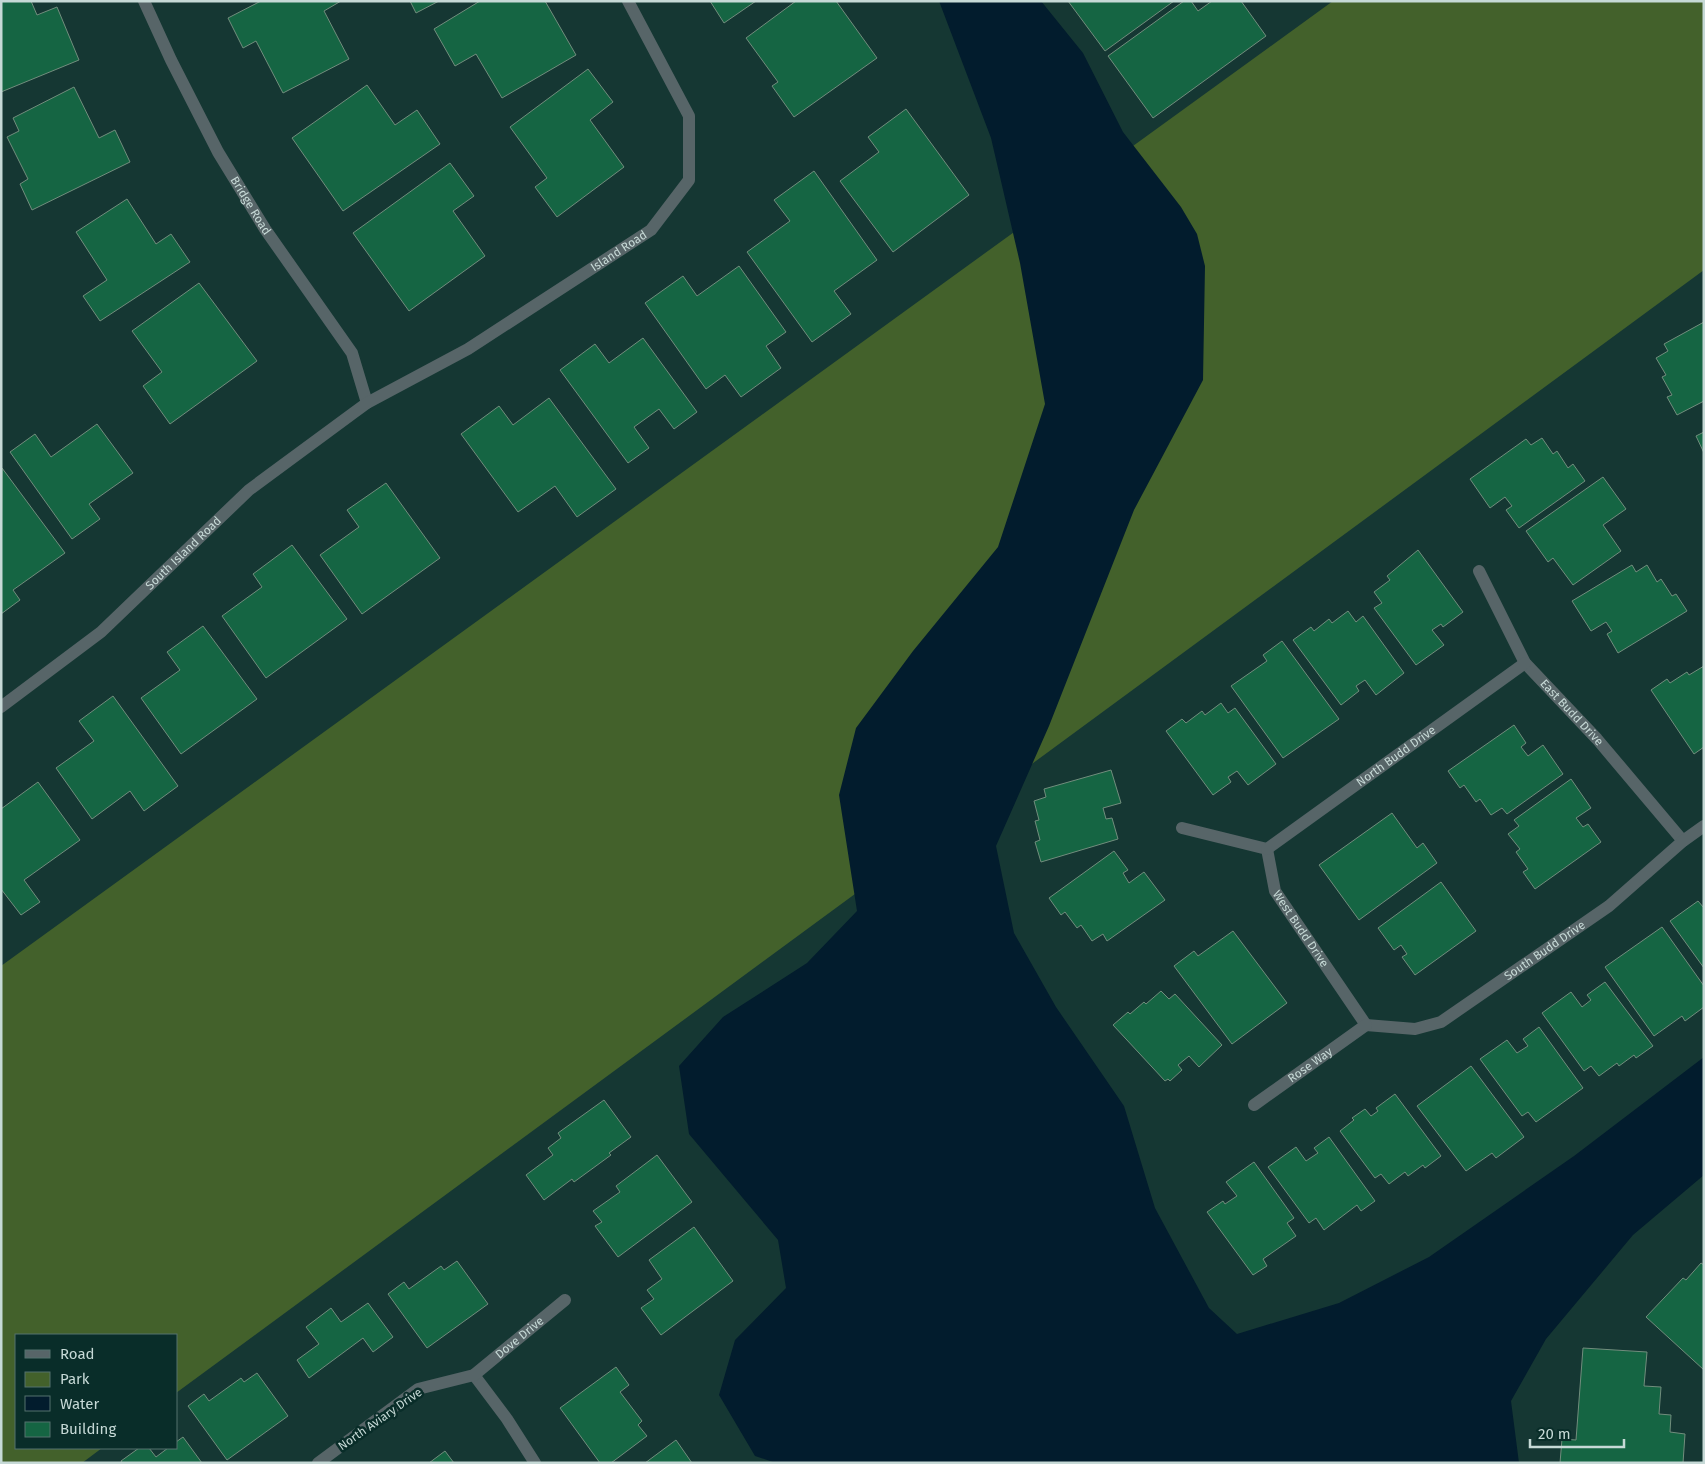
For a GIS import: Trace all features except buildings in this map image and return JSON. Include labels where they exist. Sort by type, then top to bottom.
[{"type":"street","name":"Bridge Road","points":[[144,1],[170,60],[218,152],[265,229],[352,353],[367,403]]},
{"type":"street","name":"Island Road","points":[[367,403],[468,349],[651,230],[689,180],[689,116],[628,1]]},
{"type":"street","name":"South Island Road","points":[[1,707],[101,632],[249,490],[367,403]]},
{"type":"street","name":"East Budd Drive","points":[[1479,572],[1526,663],[1597,739],[1683,841]]},
{"type":"street","name":"North Budd Drive","points":[[1267,849],[1526,663]]},
{"type":"street","name":"South Budd Drive","points":[[1366,1025],[1415,1029],[1441,1022],[1609,906],[1683,841],[1704,826]]},
{"type":"street","points":[[1182,828],[1267,849]]},
{"type":"street","name":"West Budd Drive","points":[[1267,849],[1275,891],[1366,1025]]},
{"type":"street","name":"Rose Way","points":[[1254,1105],[1366,1025]]},
{"type":"street","name":"Dove Drive","points":[[474,1375],[565,1300]]},
{"type":"street","points":[[474,1375],[507,1419],[535,1463]]},
{"type":"street","name":"North Aviary Drive","points":[[318,1463],[418,1389],[474,1375]]},
{"type":"green space","points":[[1333,1],[1704,1],[1704,270],[178,1392],[178,1334],[15,1334],[15,1449],[101,1449],[82,1463],[1,1463],[1,966]]},
{"type":"water","points":[[939,1],[1041,1],[1083,53],[1123,132],[1181,207],[1197,234],[1205,266],[1203,380],[1134,510],[1049,726],[996,846],[1014,933],[1056,1007],[1124,1106],[1155,1208],[1209,1308],[1237,1334],[1339,1303],[1429,1257],[1574,1156],[1704,1057],[1704,1175],[1633,1235],[1546,1339],[1511,1401],[1519,1463],[776,1463],[755,1456],[719,1395],[735,1340],[786,1288],[778,1240],[689,1134],[679,1066],[723,1017],[807,963],[857,911],[839,795],[856,728],[913,651],[998,547],[1045,404],[1020,263],[991,138]]}]
